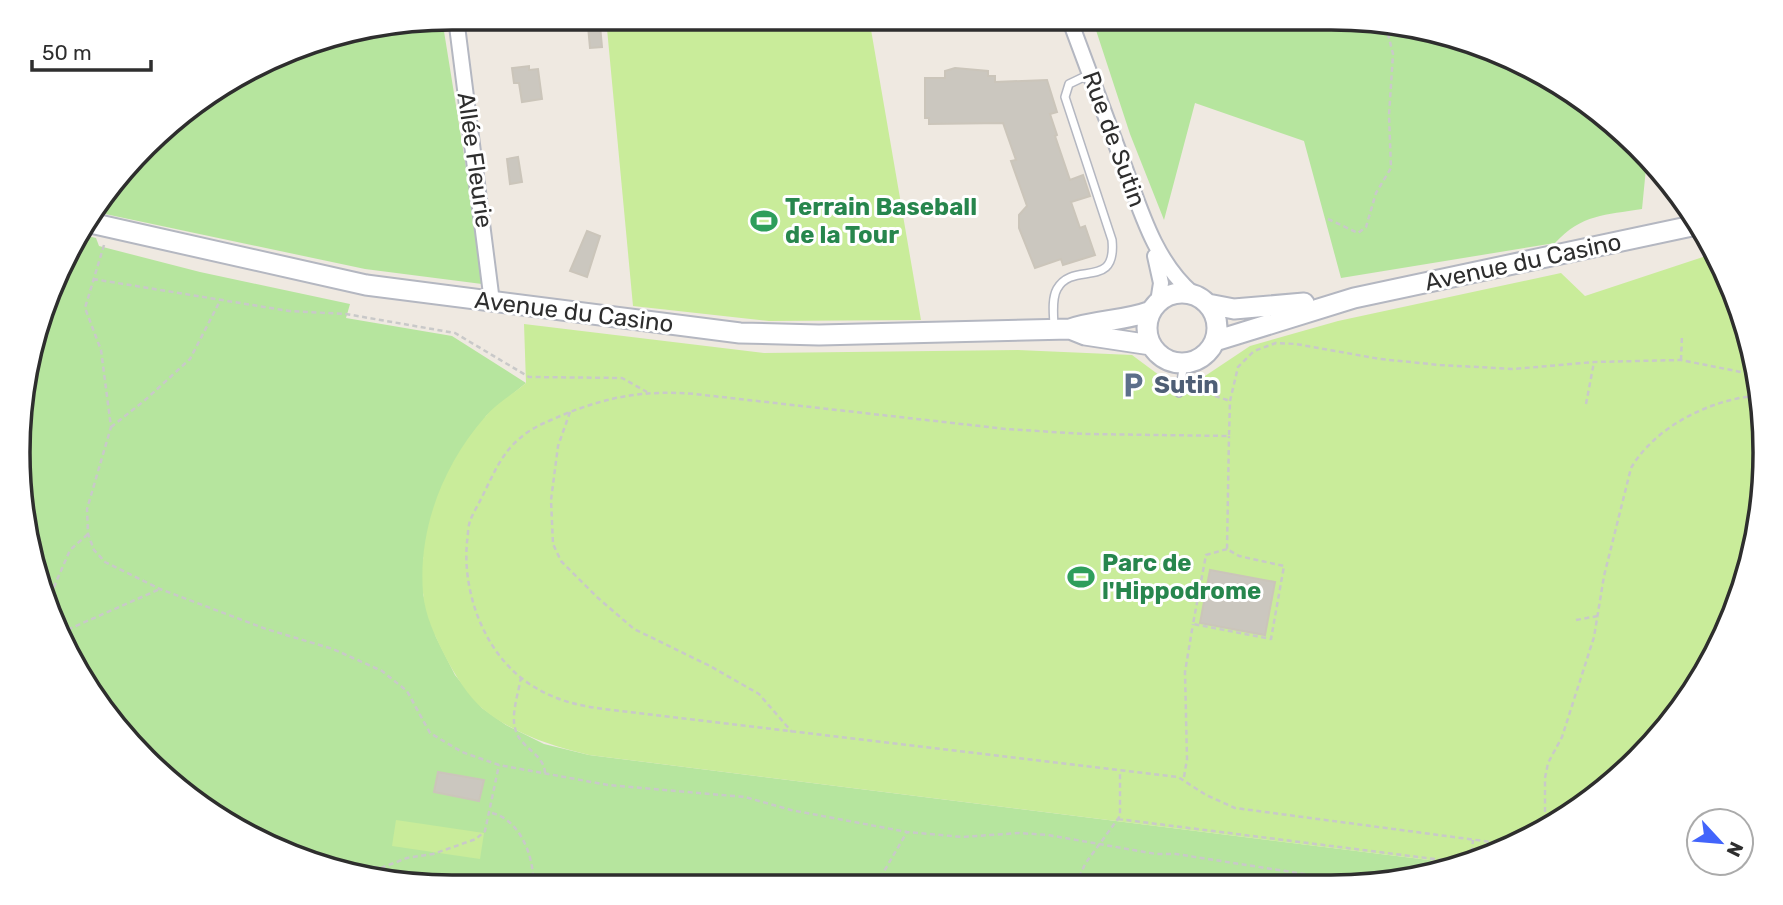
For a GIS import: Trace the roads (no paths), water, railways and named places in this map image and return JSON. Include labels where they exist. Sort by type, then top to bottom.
[{"type":"street","name":"Allée Fleurie","points":[[458,30],[492,302]]},
{"type":"street","name":"Rue de Sutin","points":[[1074,30],[1145,221],[1166,266],[1176,279],[1200,298]]},
{"type":"street","name":"Rue de Sutin","points":[[1145,221],[1161,283],[1155,306]]},
{"type":"street","name":"Avenue du Casino","points":[[97,224],[366,285],[740,332],[819,335],[1062,329]]},
{"type":"street","name":"Avenue du Casino","points":[[1354,298],[1688,227]]},
{"type":"street","points":[[1062,329],[1123,319],[1155,306],[1168,295],[1180,292],[1234,309],[1258,309],[1354,298]]},
{"type":"street","points":[[1155,306],[1147,322],[1151,345],[1165,359],[1184,363],[1202,357],[1215,341],[1217,321],[1200,298]]},
{"type":"street","points":[[1215,341],[1354,298]]},
{"type":"street","points":[[1062,329],[1151,345]]},
{"type":"lane","points":[[1062,329],[1054,303],[1057,289],[1066,279],[1104,270],[1114,254],[1112,240],[1065,97],[1069,84],[1090,74]]},
{"type":"lane","points":[[1179,393],[1184,363]]},
{"type":"place","name":"Terrain Baseball de la Tour","points":[[764,221]]},
{"type":"place","name":"Sutin","points":[[1133,385]]},
{"type":"place","name":"Parc de l'Hippodrome","points":[[1081,577]]}]
